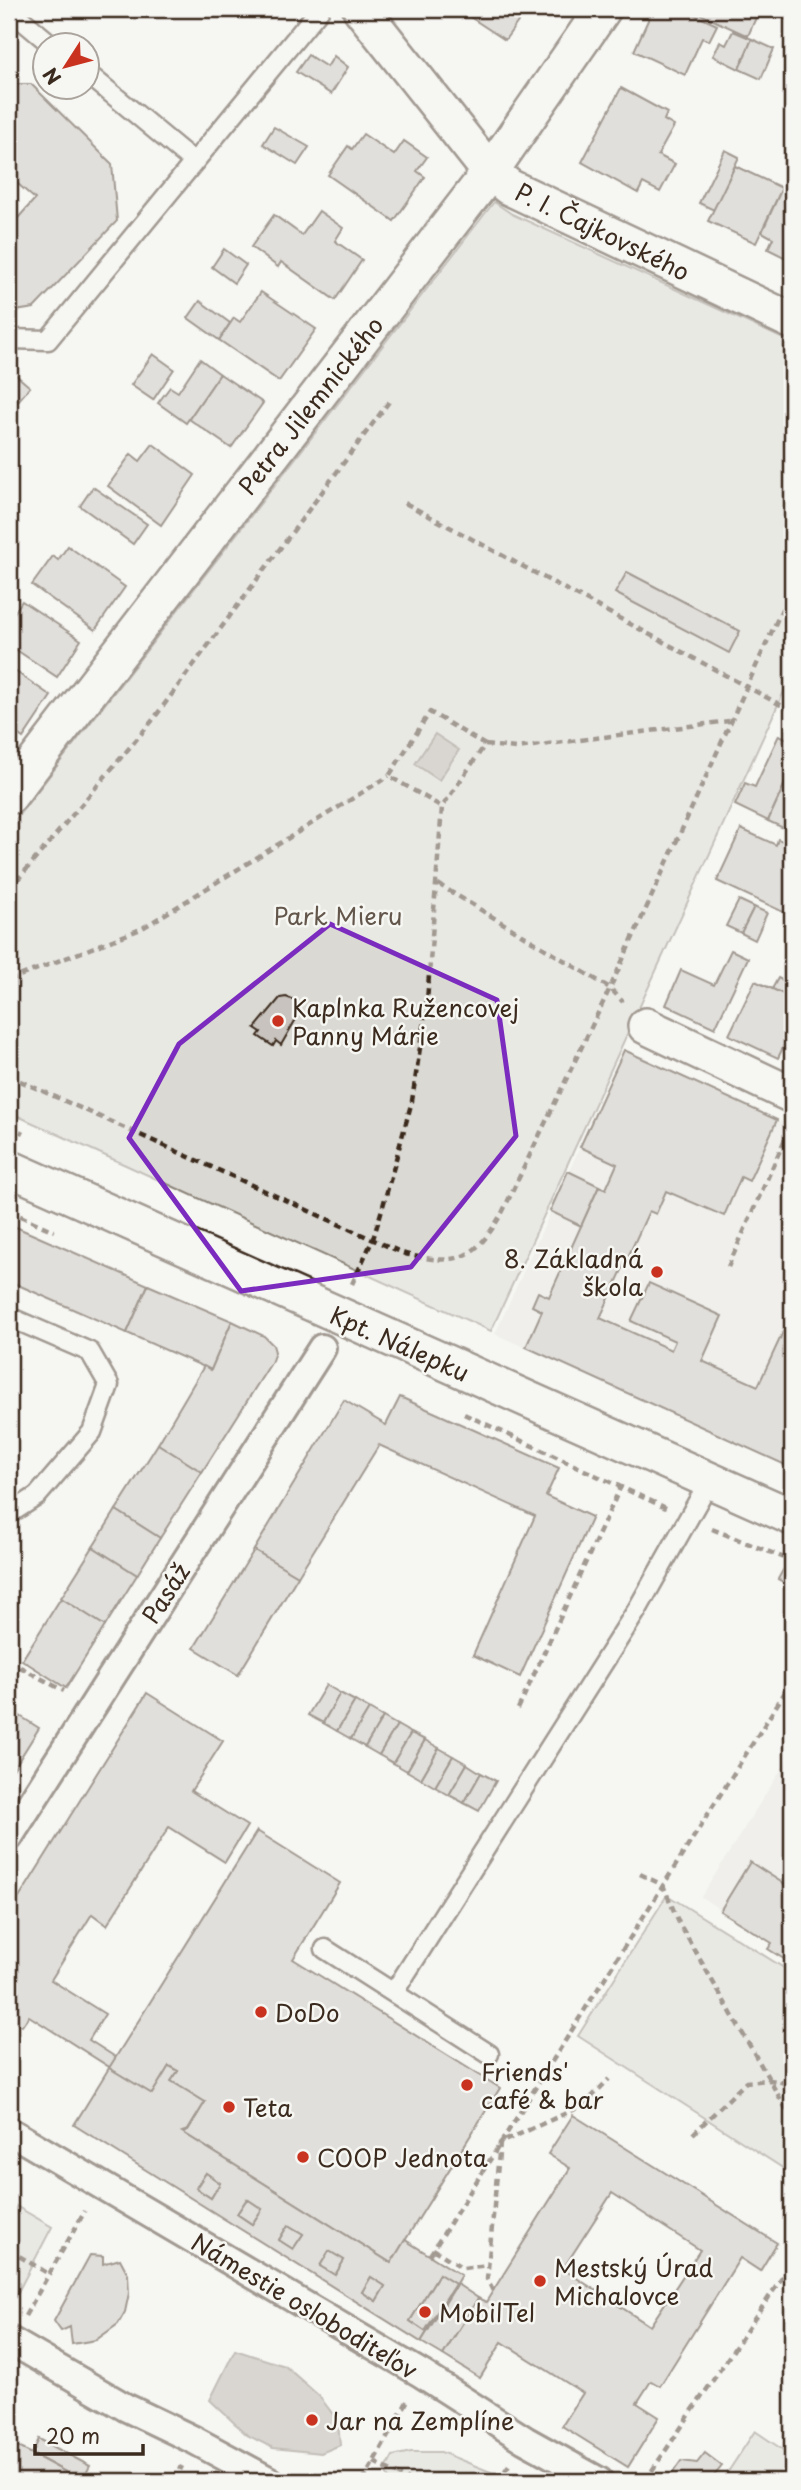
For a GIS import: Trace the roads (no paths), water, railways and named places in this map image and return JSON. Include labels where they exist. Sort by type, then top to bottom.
[{"type":"street","name":"P. I. Čajkovského","points":[[361,9],[490,172],[509,187],[792,321]]},
{"type":"street","name":"Petra Jilemnického","points":[[9,796],[490,172],[603,9]]},
{"type":"street","points":[[646,1026],[792,1095]]},
{"type":"street","name":"Kpt. Nálepku","points":[[9,1168],[792,1517]]},
{"type":"street","name":"Pasáž","points":[[9,1837],[322,1348]]},
{"type":"street","name":"Námestie osloboditeľov","points":[[9,2130],[422,2374],[525,2440],[599,2481]]},
{"type":"street","points":[[10,2340],[125,2407],[270,2481]]},
{"type":"lane","points":[[9,339],[48,340],[320,9]]},
{"type":"lane","points":[[15,15],[36,32]]},
{"type":"lane","points":[[102,86],[194,162]]},
{"type":"lane","points":[[9,1317],[90,1352],[109,1385],[92,1432],[37,1496],[9,1514]]},
{"type":"lane","points":[[394,1992],[637,1610],[710,1480]]},
{"type":"lane","points":[[325,1949],[489,2054]]},
{"type":"place","name":"Kaplnka Ružencovej Panny Márie","points":[[278,1021]]},
{"type":"place","name":"8. Základná škola","points":[[657,1272]]},
{"type":"place","name":"DoDo","points":[[261,2012]]},
{"type":"place","name":"Friends' café & bar","points":[[467,2085]]},
{"type":"place","name":"Teta","points":[[229,2107]]},
{"type":"place","name":"COOP Jednota","points":[[303,2157]]},
{"type":"place","name":"Mestský Úrad Michalovce","points":[[540,2281]]},
{"type":"place","name":"MobilTel","points":[[425,2312]]},
{"type":"place","name":"Jar na Zemplíne","points":[[312,2420]]},
{"type":"park label","name":"Park Mieru","points":[[338,915]]}]
